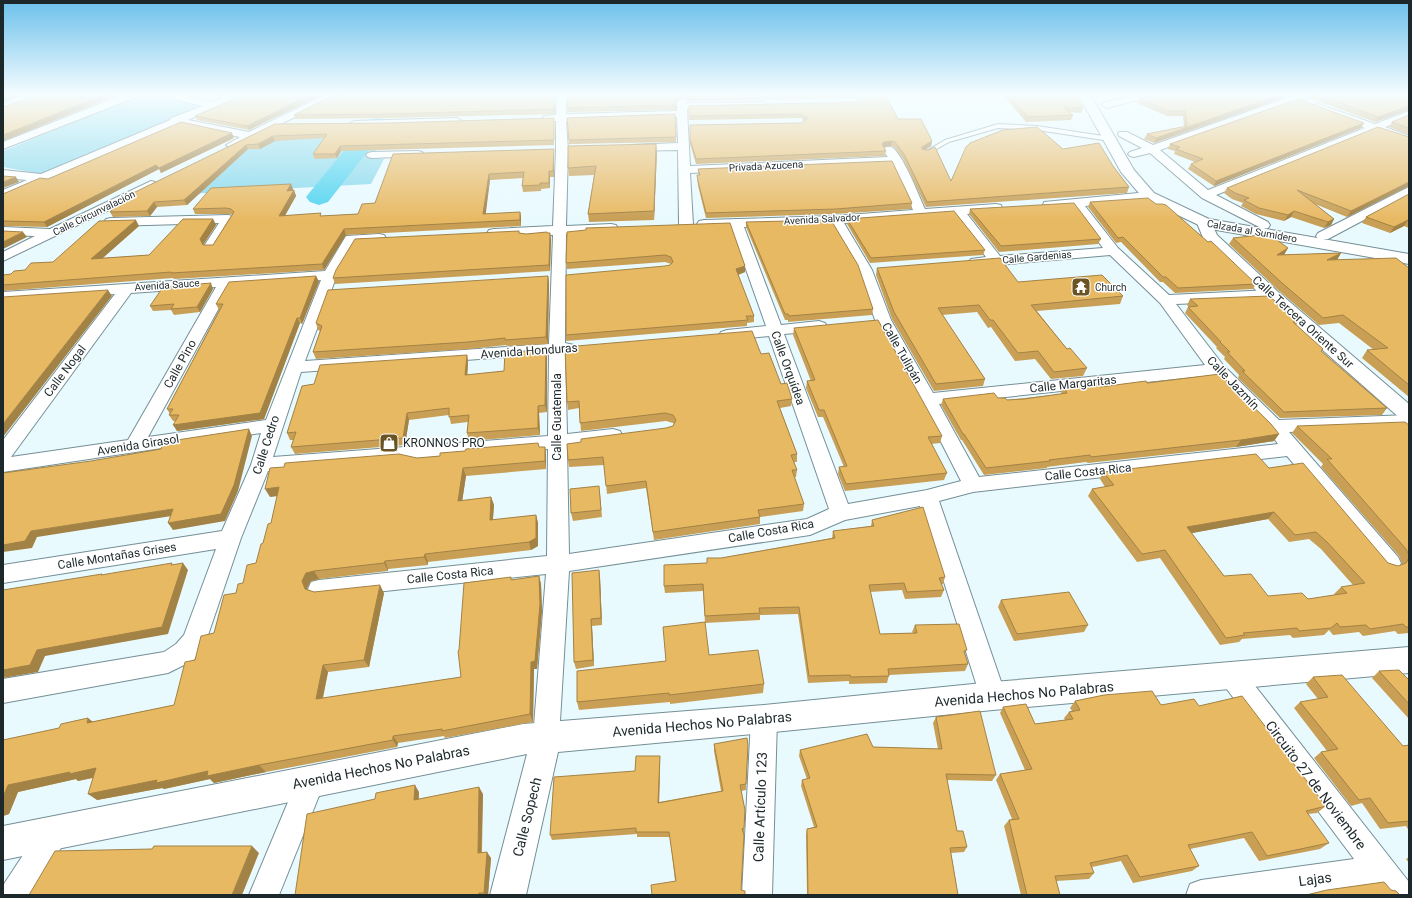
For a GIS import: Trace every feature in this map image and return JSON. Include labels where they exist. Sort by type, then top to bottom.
[{"type":"street","points":[[3,146],[29,136]]},
{"type":"street","points":[[3,194],[139,136]]},
{"type":"street","points":[[222,150],[251,136]]},
{"type":"street","name":"Calle Guatemala","points":[[546,738],[558,564],[557,349],[562,136]]},
{"type":"street","points":[[683,136],[686,224]]},
{"type":"street","points":[[1134,154],[1190,136]]},
{"type":"street","points":[[1206,196],[1355,136]]},
{"type":"street","points":[[1399,136],[1409,140]]},
{"type":"street","points":[[1116,137],[1152,149],[1206,196],[1263,225]]},
{"type":"street","points":[[1116,137],[1134,154],[1144,172],[1164,195],[1184,205],[1229,220],[1409,250]]},
{"type":"street","name":"Calzada al Sumidero","points":[[1116,137],[1128,172],[1149,196],[1205,224],[1409,259]]},
{"type":"street","points":[[623,148],[683,146]]},
{"type":"street","points":[[887,150],[896,160],[920,212]]},
{"type":"street","points":[[372,155],[428,154]]},
{"type":"street","name":"Privada Azucena","points":[[684,170],[896,160]]},
{"type":"street","points":[[3,174],[42,178]]},
{"type":"street","name":"Calle Circunvalación","points":[[3,257],[158,181]]},
{"type":"street","points":[[1324,236],[1409,191]]},
{"type":"street","points":[[1037,205],[1149,196]]},
{"type":"street","name":"Calle Jazmín","points":[[1076,203],[1112,251],[1165,300],[1217,369],[1275,426],[1292,449],[1390,563]]},
{"type":"street","name":"Avenida Salvador","points":[[670,225],[835,220],[920,212],[1005,207]]},
{"type":"street","points":[[957,210],[997,261]]},
{"type":"street","points":[[73,223],[228,219],[211,246]]},
{"type":"street","name":"Calle Tulipán","points":[[835,220],[873,269],[875,321],[928,399],[973,485]]},
{"type":"street","name":"Calle Orquídea","points":[[736,223],[841,513]]},
{"type":"street","name":"Calle Tercera Oriente Sur","points":[[1205,224],[1210,237],[1271,295],[1409,415]]},
{"type":"street","points":[[482,234],[622,227]]},
{"type":"street","points":[[3,231],[52,234]]},
{"type":"street","name":"Calle Cedro","points":[[3,692],[168,662],[185,652],[194,641],[230,538],[261,465],[273,425],[294,367],[332,290],[330,275],[351,239],[389,238]]},
{"type":"street","name":"Calle Gardenias","points":[[966,263],[1112,251]]},
{"type":"street","name":"Avenida Sauce","points":[[6,301],[127,288],[330,275]]},
{"type":"street","name":"Calle Pino","points":[[134,446],[226,282]]},
{"type":"street","name":"Calle Nogal","points":[[3,454],[127,288]]},
{"type":"street","points":[[1165,300],[1271,295]]},
{"type":"street","points":[[712,336],[836,325]]},
{"type":"street","name":"Avenida Honduras","points":[[294,367],[580,347]]},
{"type":"street","name":"Calle Margaritas","points":[[928,399],[1217,369]]},
{"type":"street","points":[[1275,426],[1409,421]]},
{"type":"street","name":"Avenida Girasol","points":[[3,465],[273,425]]},
{"type":"street","points":[[261,465],[557,442],[627,433]]},
{"type":"street","name":"Calle Costa Rica","points":[[319,589],[558,564],[810,527],[841,513],[926,497],[973,485],[1292,449]]},
{"type":"street","points":[[926,497],[993,696]]},
{"type":"street","name":"Calle Montañas Grises","points":[[3,574],[230,538]]},
{"type":"street","name":"Avenida Hechos No Palabras","points":[[3,843],[523,739],[764,719],[993,696],[1409,660]]},
{"type":"street","name":"Circuito 27 de Noviembre","points":[[1232,676],[1400,895]]},
{"type":"street","name":"Calle Artículo 123","points":[[757,895],[764,719]]},
{"type":"street","name":"Calle Sopech","points":[[508,895],[546,738]]},
{"type":"street","points":[[264,895],[312,781]]},
{"type":"street","points":[[15,895],[54,833]]},
{"type":"street","name":"Lajas","points":[[1201,895],[1381,870]]},
{"type":"lane","points":[[925,153],[947,141],[964,136]]},
{"type":"lane","points":[[1106,136],[1116,137]]},
{"type":"shaded area","points":[[40,136],[134,136],[46,175],[3,167],[3,151]]},
{"type":"shaded area","points":[[255,136],[386,136],[371,158],[384,159],[371,184],[168,195]]},
{"type":"building","points":[[149,136],[226,136],[159,168],[156,165],[44,222],[3,221],[3,194],[40,178],[48,179]]},
{"type":"building","points":[[251,136],[276,136],[258,144],[246,145],[184,200],[154,202],[147,211],[110,212],[129,195]]},
{"type":"building","points":[[326,136],[554,136],[554,140],[340,146],[335,154],[313,154]]},
{"type":"building","points":[[569,136],[676,137],[569,140]]},
{"type":"building","points":[[690,136],[929,136],[932,141],[922,147],[922,149],[928,150],[935,147],[951,181],[966,147],[970,143],[988,136],[1048,136],[1063,149],[1099,143],[1113,166],[1129,187],[927,202],[904,154],[895,142],[892,141],[884,142],[882,144],[886,151],[696,159]]},
{"type":"building","points":[[1151,136],[1162,136],[1156,138]]},
{"type":"building","points":[[1193,136],[1331,136],[1216,181],[1191,164],[1203,159],[1176,149],[1180,147],[1170,144]]},
{"type":"building","points":[[1356,136],[1409,137],[1409,182],[1351,211],[1297,190],[1334,219],[1328,222],[1294,211],[1288,215],[1259,208],[1244,200],[1249,198],[1235,193],[1227,188]]},
{"type":"building","points":[[656,144],[654,211],[588,214],[596,166],[568,168],[568,146]]},
{"type":"building","points":[[554,149],[553,171],[549,171],[549,183],[522,186],[524,172],[489,174],[483,214],[520,212],[520,220],[344,229],[322,264],[171,272],[3,285],[3,275],[11,274],[14,271],[25,270],[31,263],[53,262],[99,221],[136,220],[91,259],[149,255],[183,219],[213,219],[200,239],[203,245],[213,245],[234,212],[231,209],[226,208],[193,209],[211,188],[291,184],[287,191],[294,190],[279,216],[321,213],[320,216],[358,214],[362,204],[375,203],[393,154]]},
{"type":"building","points":[[892,161],[912,203],[836,209],[706,213],[697,175],[700,175],[698,169]]},
{"type":"building","points":[[3,176],[16,177],[3,182]]},
{"type":"building","points":[[1409,194],[1409,221],[1408,220],[1394,227],[1366,217]]},
{"type":"building","points":[[1148,198],[1156,204],[1166,205],[1208,242],[1211,241],[1256,284],[1178,288],[1166,277],[1163,277],[1123,237],[1118,238],[1090,202]]},
{"type":"building","points":[[1074,203],[1101,239],[1001,246],[970,209]]},
{"type":"building","points":[[954,211],[985,250],[871,258],[847,219]]},
{"type":"building","points":[[831,220],[858,265],[873,309],[789,316],[788,314],[785,314],[746,222]]},
{"type":"building","points":[[730,223],[745,266],[736,269],[754,316],[746,316],[748,320],[566,335],[566,275],[665,266],[670,265],[673,262],[671,257],[665,255],[566,263],[567,232],[586,230],[586,228]]},
{"type":"building","points":[[3,231],[23,232],[3,242]]},
{"type":"building","points":[[519,231],[519,233],[526,234],[550,233],[549,265],[333,278],[336,270],[355,239]]},
{"type":"building","points":[[1269,234],[1288,248],[1277,255],[1341,253],[1327,260],[1396,258],[1409,268],[1409,385],[1367,350],[1388,348],[1343,315],[1323,318],[1233,238]]},
{"type":"building","points":[[1000,258],[1018,282],[1102,275],[1123,296],[1031,305],[1067,349],[1070,348],[1087,368],[1054,372],[1038,351],[1018,353],[993,320],[990,320],[979,305],[938,308],[985,379],[936,384],[894,312],[877,268]]},
{"type":"building","points":[[316,276],[300,318],[297,318],[260,413],[173,425],[179,415],[169,415],[173,409],[167,409],[223,304],[216,304],[229,282]]},
{"type":"building","points":[[548,276],[546,337],[505,340],[505,338],[468,342],[313,352],[322,326],[316,323],[328,290]]},
{"type":"building","points":[[211,283],[197,307],[171,309],[174,304],[150,306],[163,287]]},
{"type":"building","points":[[108,290],[3,424],[3,297]]},
{"type":"building","points":[[1269,296],[1299,321],[1293,322],[1323,349],[1321,351],[1387,408],[1284,412],[1242,371],[1245,371],[1227,352],[1230,352],[1188,307],[1198,306],[1190,299]]},
{"type":"building","points":[[878,320],[942,436],[928,437],[947,473],[846,484],[839,467],[847,466],[824,410],[819,410],[807,381],[815,380],[794,328]]},
{"type":"building","points":[[752,331],[761,354],[769,353],[781,384],[787,383],[792,399],[777,401],[797,454],[791,455],[797,470],[792,470],[804,504],[758,510],[760,517],[653,532],[646,481],[606,486],[603,457],[568,460],[567,444],[581,442],[581,439],[666,428],[673,426],[676,420],[673,415],[665,413],[580,423],[579,401],[567,402],[565,347]]},
{"type":"building","points":[[546,350],[545,405],[538,406],[538,428],[467,433],[469,415],[449,417],[449,408],[407,413],[403,438],[291,447],[296,432],[287,433],[302,386],[314,384],[320,365],[467,355],[465,375],[504,371],[505,352]]},
{"type":"building","points":[[1220,374],[1271,424],[1279,434],[1241,440],[1091,457],[1090,455],[986,468],[963,434],[943,399],[994,393],[998,398],[1005,398],[1007,400],[1024,399],[1067,393],[1063,386],[1097,383],[1100,387]]},
{"type":"building","points":[[1405,422],[1409,425],[1409,555],[1406,549],[1327,459],[1332,459],[1297,426]]},
{"type":"building","points":[[249,429],[234,485],[221,514],[168,523],[173,509],[31,531],[25,541],[3,545],[3,473],[91,461],[161,449],[164,442]]},
{"type":"building","points":[[538,443],[539,447],[545,447],[545,461],[463,468],[458,501],[491,497],[490,520],[536,515],[536,538],[529,542],[425,554],[424,557],[314,571],[306,573],[302,581],[305,589],[314,592],[380,585],[364,660],[323,665],[316,699],[461,677],[458,651],[464,583],[511,577],[511,580],[539,576],[540,604],[535,661],[531,662],[530,714],[442,731],[442,729],[393,736],[393,740],[207,776],[208,771],[156,783],[157,780],[88,794],[96,768],[69,774],[70,772],[8,785],[3,797],[3,740],[59,728],[61,724],[88,718],[87,723],[174,705],[185,662],[195,660],[201,636],[214,633],[224,595],[236,593],[238,584],[243,583],[247,565],[256,563],[268,524],[271,523],[279,487],[265,489],[270,468],[284,467],[285,463],[399,454],[417,458],[440,456],[440,453],[465,451],[466,449]]},
{"type":"building","points":[[1256,454],[1269,468],[1303,463],[1388,563],[1398,566],[1406,563],[1409,558],[1409,627],[1406,627],[1403,624],[1370,629],[1366,625],[1340,627],[1337,623],[1331,628],[1299,631],[1297,628],[1243,633],[1245,635],[1226,638],[1165,550],[1142,554],[1092,489],[1114,485],[1103,472]],"holes":[[[1274,512],[1295,535],[1316,532],[1365,583],[1341,587],[1347,593],[1308,599],[1302,593],[1268,596],[1251,574],[1224,576],[1187,527]]]},
{"type":"building","points":[[599,486],[601,510],[571,513],[570,489]]},
{"type":"building","points":[[923,507],[945,577],[939,578],[944,590],[907,592],[904,583],[869,585],[880,634],[917,633],[915,625],[959,624],[967,650],[964,651],[968,664],[888,669],[889,676],[809,676],[799,607],[759,608],[760,613],[705,616],[703,584],[664,586],[664,565],[707,563],[707,558],[721,558],[835,538],[833,531],[874,526],[872,520]]},
{"type":"building","points":[[172,563],[171,565],[183,563],[162,627],[37,650],[30,665],[3,670],[3,590]]},
{"type":"building","points":[[599,570],[601,618],[591,619],[593,660],[574,662],[572,573]]},
{"type":"building","points":[[1069,592],[1088,625],[1017,634],[1001,600]]},
{"type":"building","points":[[705,622],[709,655],[758,650],[764,684],[669,695],[669,693],[577,702],[577,671],[666,661],[663,627]]},
{"type":"building","points":[[1399,670],[1409,679],[1409,704],[1379,671]]},
{"type":"building","points":[[1342,675],[1403,746],[1409,745],[1409,821],[1388,823],[1370,798],[1359,800],[1321,752],[1338,749],[1300,702],[1328,697],[1313,677]]},
{"type":"building","points":[[1152,691],[1161,705],[1194,699],[1199,706],[1242,696],[1326,806],[1306,811],[1329,843],[1267,856],[1252,832],[1188,845],[1199,866],[1140,877],[1127,855],[1090,863],[1094,873],[1055,876],[1060,895],[1027,895],[1009,820],[1019,819],[1000,774],[1032,769],[1003,707],[1026,704],[1035,724],[1073,719],[1069,712],[1080,710],[1075,701],[1104,695]]},
{"type":"building","points":[[980,711],[996,775],[946,774],[957,831],[963,831],[967,847],[950,848],[958,895],[808,895],[807,829],[817,827],[802,780],[810,778],[800,750],[867,734],[873,747],[942,749],[936,717]]},
{"type":"building","points":[[747,738],[746,784],[740,785],[745,810],[744,828],[742,829],[744,835],[741,890],[745,891],[745,895],[652,895],[651,885],[676,881],[669,832],[636,832],[636,828],[550,835],[554,777],[635,771],[636,756],[660,756],[658,803],[723,791],[714,744]]},
{"type":"building","points":[[415,785],[414,800],[479,787],[478,853],[487,852],[484,893],[479,893],[479,895],[295,895],[307,814],[375,799],[376,793]]},
{"type":"building","points":[[154,846],[252,846],[232,895],[29,895],[55,851],[152,849]]},
{"type":"building","points":[[1384,882],[1391,890],[1396,891],[1400,895],[1306,895],[1327,890]]},
{"type":"waterway","points":[[319,197],[368,136]]},
{"type":"place","name":"Church","points":[[1081,287]]},
{"type":"place","name":"KRONNOS PRO","points":[[389,443]]}]
